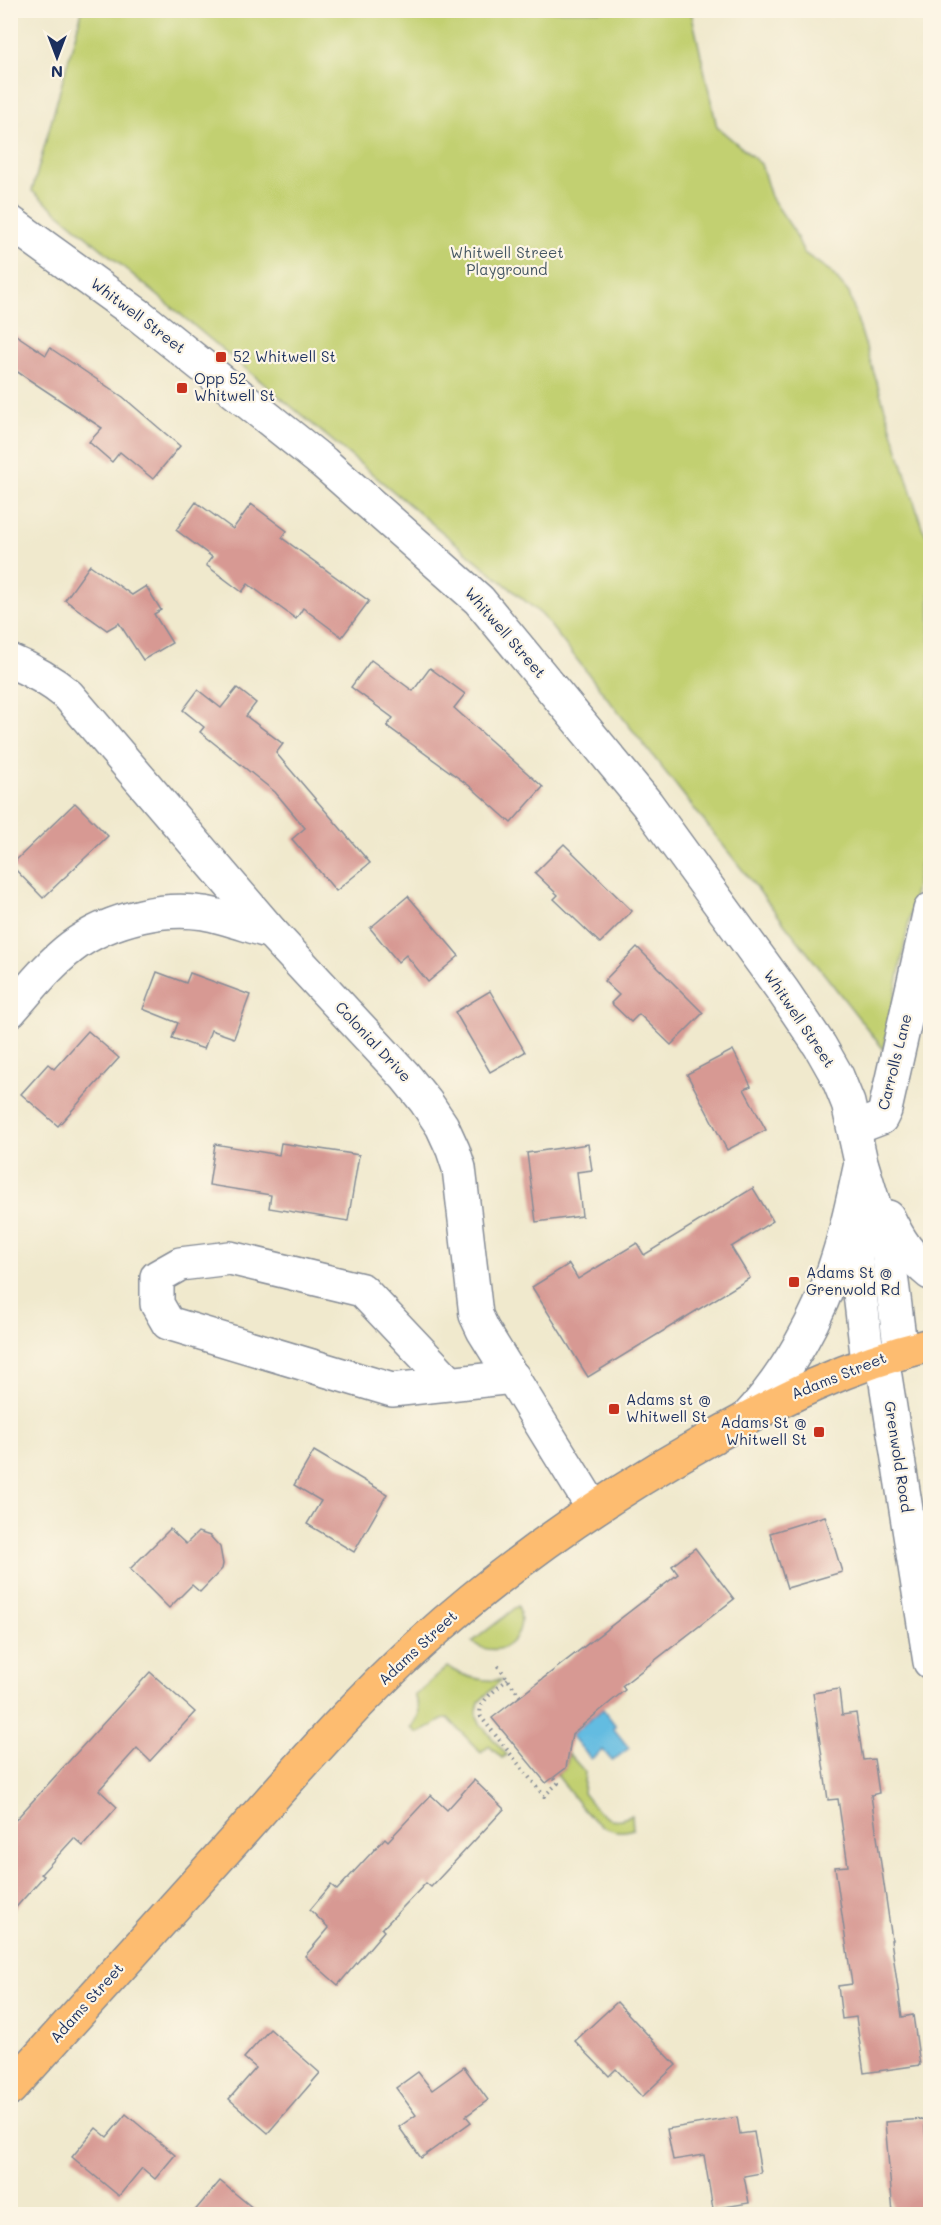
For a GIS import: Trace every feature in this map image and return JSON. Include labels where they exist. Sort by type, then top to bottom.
[{"type":"main road","name":"Adams Street","points":[[10,2089],[296,1772],[377,1686],[467,1603],[592,1509],[645,1475],[794,1394],[895,1354]]},
{"type":"street","name":"Whitwell Street","points":[[10,222],[140,316],[305,448],[480,600],[647,804],[783,991],[830,1063],[844,1091],[855,1128],[861,1162],[856,1259],[895,1354]]},
{"type":"street","name":"Colonial Drive","points":[[10,661],[29,668],[50,680],[68,695],[271,932],[405,1076],[426,1102],[442,1126],[459,1168],[476,1315],[592,1509]]},
{"type":"street","name":"Carrolls Lane","points":[[855,1128],[881,1118],[885,1110],[930,910]]},
{"type":"street","points":[[10,1011],[46,970],[72,946],[85,936],[128,919],[156,912],[188,911],[206,913],[271,932]]},
{"type":"street","points":[[861,1162],[901,1243],[930,1273]]},
{"type":"street","points":[[746,1419],[766,1398],[816,1314],[838,1258],[861,1162]]},
{"type":"street","points":[[450,1383],[362,1290],[230,1258],[180,1264],[158,1277],[158,1304],[168,1323],[392,1390],[513,1377]]},
{"type":"street","name":"Grenwold Road","points":[[895,1354],[930,1662]]},
{"type":"path","points":[[498,1666],[520,1696]]},
{"type":"path","points":[[508,1679],[482,1704],[479,1713],[544,1796],[558,1784],[554,1777]]},
{"type":"green space","name":"Whitwell Street Playground","points":[[82,11],[691,11],[717,127],[761,164],[771,197],[794,231],[804,253],[830,271],[849,293],[922,527],[930,542],[930,814],[884,1050],[542,615],[32,191]]},
{"type":"green space","points":[[518,1606],[521,1617],[520,1628],[510,1644],[493,1650],[472,1642]]},
{"type":"green space","points":[[447,1667],[473,1678],[501,1680],[479,1702],[476,1714],[481,1725],[507,1755],[502,1758],[489,1746],[481,1753],[448,1718],[418,1733],[411,1728],[419,1712],[414,1696]]},
{"type":"green space","points":[[569,1754],[585,1772],[583,1793],[593,1806],[603,1816],[615,1820],[632,1815],[633,1829],[620,1831],[609,1829],[598,1823],[580,1805],[557,1775],[566,1768]]},
{"type":"water","points":[[603,1709],[616,1726],[613,1728],[629,1748],[612,1761],[603,1750],[591,1759],[571,1735]]},
{"type":"building","points":[[10,331],[46,355],[50,348],[123,397],[180,446],[153,479],[120,452],[112,462],[89,442],[102,428],[10,367]]},
{"type":"building","points":[[196,502],[233,529],[251,504],[287,531],[282,538],[369,601],[342,637],[303,608],[296,619],[248,584],[242,592],[206,565],[212,557],[176,530]]},
{"type":"building","points":[[90,565],[132,595],[146,586],[161,610],[154,614],[172,643],[143,660],[119,623],[107,630],[65,600]]},
{"type":"building","points":[[371,660],[413,691],[430,668],[465,694],[454,708],[543,787],[511,823],[471,787],[387,726],[393,718],[351,687]]},
{"type":"building","points":[[237,688],[256,703],[246,716],[283,744],[276,753],[370,863],[336,891],[292,839],[305,828],[275,792],[200,732],[204,727],[183,710],[198,690],[221,708]]},
{"type":"building","points":[[75,803],[108,836],[43,898],[11,865]]},
{"type":"building","points":[[564,844],[632,911],[600,943],[554,899],[558,895],[535,873]]},
{"type":"building","points":[[408,896],[459,956],[428,982],[406,955],[398,962],[370,928]]},
{"type":"building","points":[[637,947],[703,1013],[671,1045],[639,1014],[631,1022],[611,1003],[619,995],[604,981]]},
{"type":"building","points":[[157,972],[186,983],[190,973],[250,995],[234,1038],[211,1030],[204,1049],[172,1038],[178,1023],[143,1009]]},
{"type":"building","points":[[490,991],[525,1052],[490,1072],[455,1012]]},
{"type":"building","points":[[88,1031],[119,1058],[58,1126],[21,1094],[48,1064],[54,1069]]},
{"type":"building","points":[[733,1050],[751,1086],[744,1089],[766,1130],[727,1150],[687,1074]]},
{"type":"building","points":[[281,1143],[359,1155],[348,1221],[269,1208],[271,1195],[209,1185],[215,1144],[279,1155]]},
{"type":"building","points":[[588,1144],[592,1170],[577,1172],[582,1216],[536,1222],[527,1153]]},
{"type":"building","points":[[753,1188],[773,1221],[731,1247],[750,1278],[588,1377],[532,1287],[569,1264],[578,1279],[637,1243],[644,1255]]},
{"type":"building","points":[[314,1451],[387,1494],[354,1552],[307,1524],[321,1501],[294,1485]]},
{"type":"building","points":[[825,1516],[842,1572],[787,1588],[770,1533]]},
{"type":"building","points":[[170,1529],[186,1544],[198,1532],[210,1536],[220,1547],[223,1564],[222,1569],[200,1592],[192,1585],[169,1608],[130,1569]]},
{"type":"building","points":[[695,1548],[734,1599],[622,1686],[625,1690],[572,1734],[566,1768],[546,1783],[492,1718],[678,1574],[672,1566]]},
{"type":"building","points":[[150,1672],[195,1712],[150,1761],[137,1748],[99,1790],[117,1807],[83,1846],[74,1838],[41,1874],[44,1876],[10,1914],[10,1826]]},
{"type":"building","points":[[839,1689],[842,1715],[856,1713],[863,1760],[874,1759],[879,1793],[871,1795],[902,2017],[913,2015],[920,2065],[864,2073],[856,2017],[842,2019],[838,1986],[852,1984],[835,1867],[848,1866],[838,1799],[828,1800],[813,1693]]},
{"type":"building","points":[[474,1780],[504,1809],[431,1887],[426,1883],[382,1929],[384,1931],[338,1985],[305,1956],[329,1928],[310,1910],[331,1885],[337,1890],[385,1838],[388,1841],[431,1795],[447,1810]]},
{"type":"building","points":[[617,2002],[676,2065],[642,2097],[616,2069],[609,2076],[575,2041]]},
{"type":"building","points":[[270,2029],[320,2073],[268,2133],[229,2099],[256,2068],[244,2058]]},
{"type":"building","points":[[464,2067],[488,2100],[466,2116],[471,2122],[421,2158],[399,2127],[416,2115],[396,2088],[418,2072],[432,2090]]},
{"type":"building","points":[[126,2114],[175,2155],[155,2179],[142,2168],[119,2196],[72,2157],[96,2128],[107,2137]]},
{"type":"building","points":[[737,2117],[740,2134],[754,2132],[761,2173],[744,2176],[749,2203],[713,2209],[704,2155],[673,2160],[667,2129]]},
{"type":"building","points":[[924,2119],[926,2140],[930,2140],[930,2209],[893,2213],[885,2122]]},
{"type":"building","points":[[220,2181],[260,2214],[192,2214]]},
{"type":"place","name":"52 Whitwell St","points":[[221,357]]},
{"type":"place","name":"Opp 52 Whitwell St","points":[[182,388]]},
{"type":"place","name":"Adams St @ Grenwold Rd","points":[[794,1282]]},
{"type":"place","name":"Adams st @ Whitwell St","points":[[614,1409]]},
{"type":"place","name":"Adams St @ Whitwell St","points":[[819,1432]]}]
